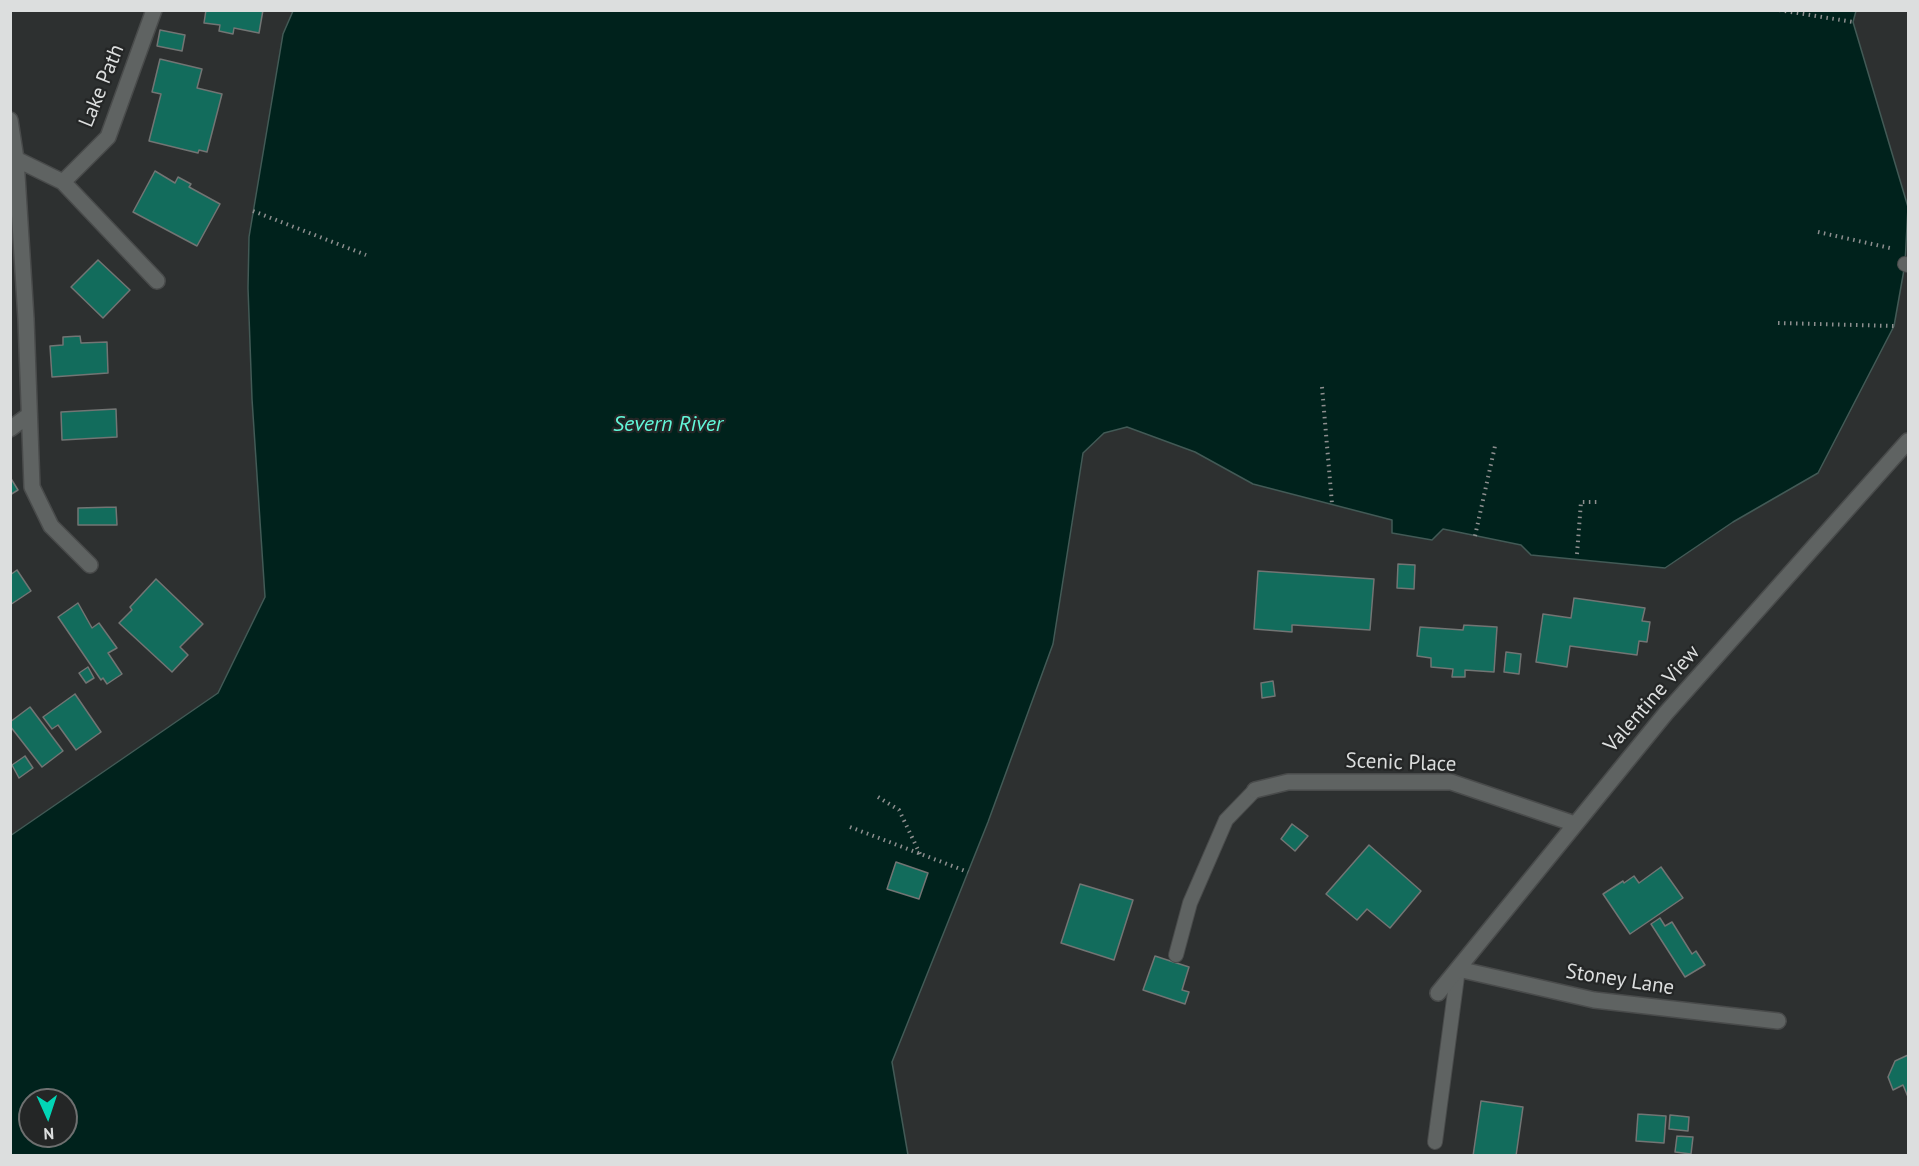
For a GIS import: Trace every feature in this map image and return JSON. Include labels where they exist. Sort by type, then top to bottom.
[{"type":"street","name":"Lake Path","points":[[63,182],[108,137],[154,10]]},
{"type":"street","points":[[10,120],[26,319],[32,487],[51,526],[90,565]]},
{"type":"street","points":[[13,160],[63,182],[157,281]]},
{"type":"street","points":[[10,429],[29,415]]},
{"type":"street","name":"Valentine View","points":[[1438,993],[1666,713],[1908,441]]},
{"type":"street","name":"Scenic Place","points":[[1255,790],[1288,782],[1451,782],[1575,825]]},
{"type":"street","name":"Stoney Lane","points":[[1458,969],[1594,1000],[1778,1021]]},
{"type":"lane","points":[[1176,955],[1190,903],[1226,820],[1255,790]]},
{"type":"lane","points":[[1435,1142],[1458,969]]},
{"type":"path","points":[[1779,10],[1853,22]]},
{"type":"path","points":[[253,211],[366,255]]},
{"type":"path","points":[[1818,231],[1894,249]]},
{"type":"path","points":[[1778,323],[1894,326]]},
{"type":"path","points":[[1322,387],[1332,504]]},
{"type":"path","points":[[1475,536],[1495,446]]},
{"type":"path","points":[[1576,554],[1581,502],[1597,502]]},
{"type":"path","points":[[878,797],[899,810],[920,854]]},
{"type":"path","points":[[850,827],[968,872]]},
{"type":"water","name":"Severn River","points":[[293,11],[1856,11],[1853,22],[1908,207],[1905,264],[1894,326],[1818,473],[1733,522],[1665,568],[1531,555],[1521,545],[1443,529],[1432,540],[1392,533],[1392,520],[1253,484],[1195,452],[1127,427],[1104,433],[1083,453],[1053,644],[988,822],[892,1062],[908,1155],[11,1155],[10,836],[218,693],[265,597],[252,399],[248,288],[249,237],[283,34]]},
{"type":"building","points":[[206,10],[263,10],[259,33],[234,28],[233,34],[219,31],[220,25],[204,23]]},
{"type":"building","points":[[160,30],[185,35],[182,51],[157,46]]},
{"type":"building","points":[[160,59],[202,69],[197,88],[222,94],[207,152],[199,150],[198,153],[149,141],[161,94],[152,92]]},
{"type":"building","points":[[155,171],[175,183],[178,177],[191,184],[189,187],[220,204],[197,246],[133,212]]},
{"type":"building","points":[[98,260],[130,290],[103,318],[71,287]]},
{"type":"building","points":[[80,336],[81,343],[107,342],[108,373],[52,377],[50,346],[63,345],[63,337]]},
{"type":"building","points":[[116,409],[117,437],[62,440],[61,412]]},
{"type":"building","points":[[10,477],[18,490],[10,495]]},
{"type":"building","points":[[116,507],[117,525],[78,525],[78,508]]},
{"type":"building","points":[[1398,564],[1415,565],[1414,589],[1397,588]]},
{"type":"building","points":[[17,570],[31,591],[10,605],[10,575]]},
{"type":"building","points":[[1258,571],[1374,579],[1370,630],[1294,625],[1292,625],[1292,632],[1254,629]]},
{"type":"building","points":[[156,579],[203,624],[180,647],[188,655],[172,672],[119,623],[132,610],[130,607]]},
{"type":"building","points":[[1574,598],[1645,608],[1642,621],[1650,622],[1647,642],[1639,641],[1637,655],[1570,646],[1567,667],[1536,662],[1543,614],[1571,618]]},
{"type":"building","points":[[78,603],[92,628],[99,623],[117,648],[108,653],[122,674],[107,684],[103,678],[101,680],[58,617]]},
{"type":"building","points":[[1464,625],[1497,627],[1494,672],[1465,670],[1465,677],[1452,677],[1453,669],[1431,667],[1431,658],[1417,656],[1420,627],[1463,630]]},
{"type":"building","points":[[1506,652],[1521,654],[1519,674],[1504,672]]},
{"type":"building","points":[[88,667],[94,678],[86,683],[79,673]]},
{"type":"building","points":[[1273,681],[1275,696],[1262,698],[1261,683]]},
{"type":"building","points":[[75,694],[101,732],[76,750],[58,725],[52,729],[43,717]]},
{"type":"building","points":[[30,707],[63,751],[42,767],[10,726],[10,722]]},
{"type":"building","points":[[25,756],[33,768],[19,778],[12,765]]},
{"type":"building","points":[[1292,824],[1308,836],[1295,851],[1281,839]]},
{"type":"building","points":[[1369,845],[1421,891],[1390,928],[1367,909],[1357,920],[1326,894]]},
{"type":"building","points":[[896,862],[928,873],[919,899],[887,889]]},
{"type":"building","points":[[1661,867],[1683,898],[1630,934],[1603,894],[1634,876],[1639,883]]},
{"type":"building","points":[[1080,884],[1133,900],[1114,960],[1061,943]]},
{"type":"building","points":[[1660,918],[1665,926],[1672,922],[1692,954],[1696,951],[1705,965],[1685,977],[1651,924]]},
{"type":"building","points":[[1155,956],[1189,967],[1182,990],[1189,992],[1185,1004],[1143,990]]},
{"type":"building","points":[[1908,1055],[1908,1097],[1903,1085],[1893,1090],[1888,1077],[1895,1061]]},
{"type":"building","points":[[1481,1101],[1523,1107],[1516,1156],[1473,1156]]},
{"type":"building","points":[[1638,1114],[1666,1116],[1664,1143],[1636,1141]]},
{"type":"building","points":[[1670,1115],[1689,1117],[1688,1131],[1669,1129]]},
{"type":"building","points":[[1677,1136],[1693,1137],[1691,1154],[1675,1152]]}]
